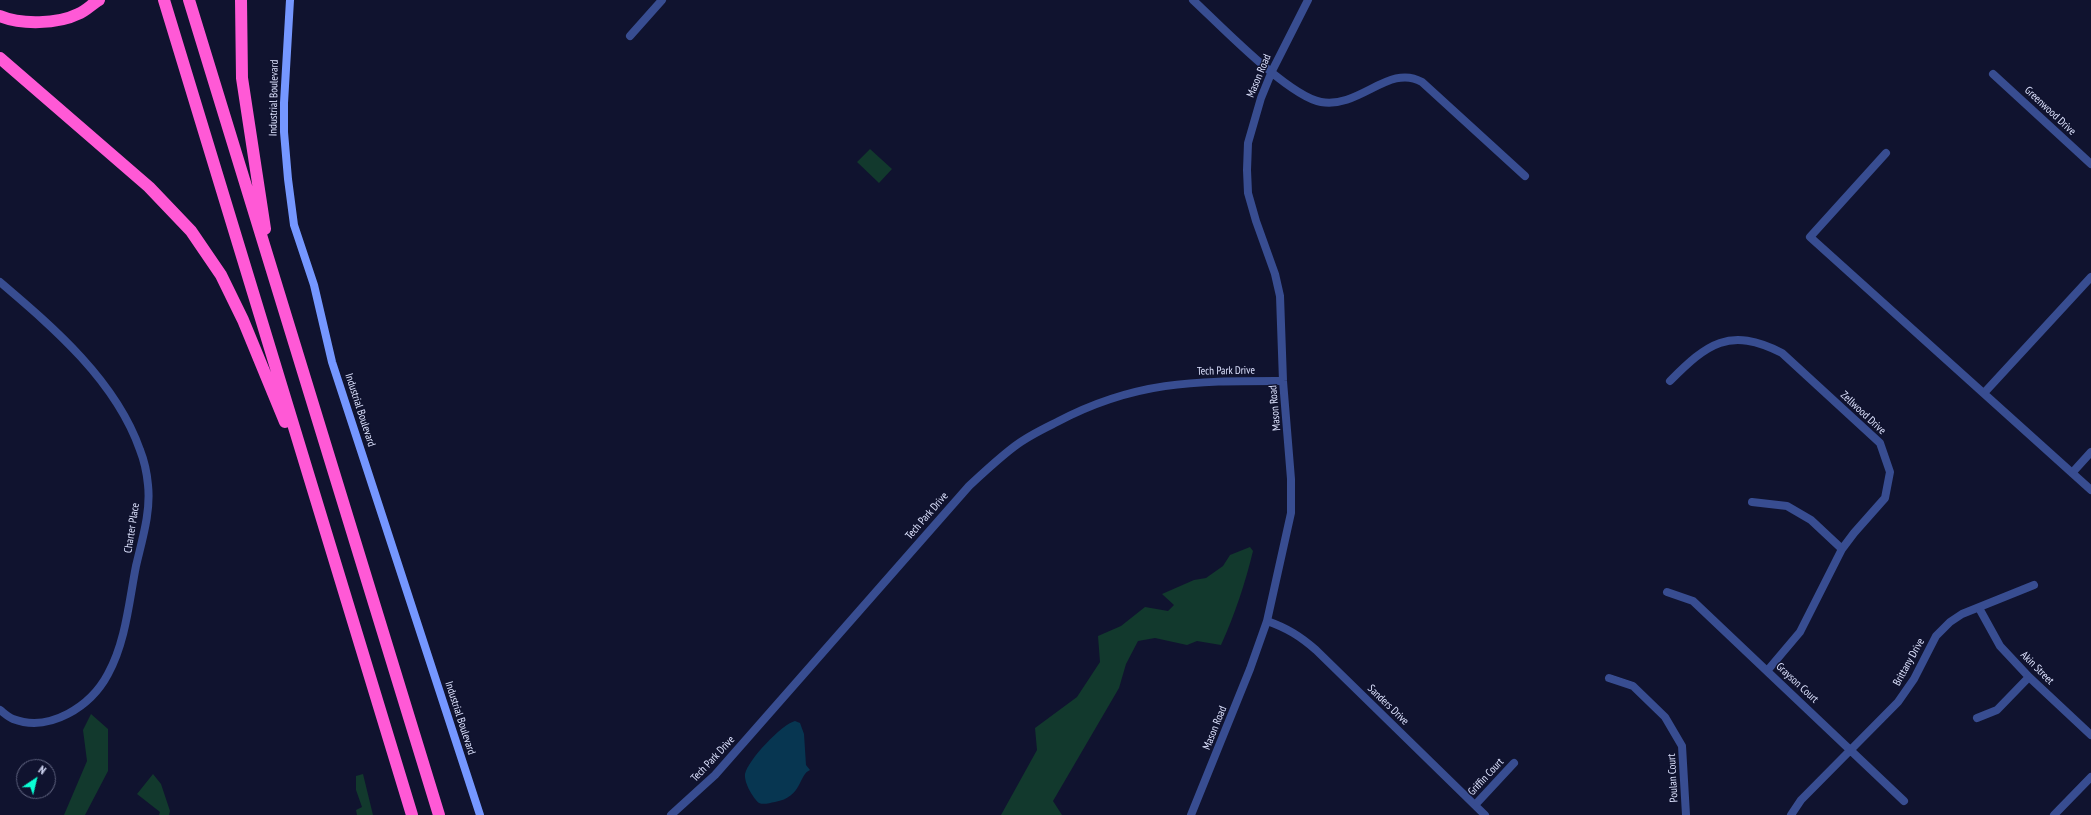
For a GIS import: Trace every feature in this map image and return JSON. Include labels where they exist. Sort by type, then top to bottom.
[{"type":"highway","points":[[0,16],[8,19],[49,22],[79,14],[99,0]]},
{"type":"highway","points":[[164,0],[412,815]]},
{"type":"highway","points":[[189,0],[271,272],[439,815]]},
{"type":"highway","points":[[241,0],[242,78],[271,272]]},
{"type":"highway","points":[[0,58],[149,187],[190,231],[221,275],[243,320],[312,488]]},
{"type":"street","name":"Industrial Boulevard","points":[[290,0],[284,132],[294,225],[314,285],[332,362],[480,815]]},
{"type":"street","points":[[630,36],[662,0]]},
{"type":"street","points":[[1193,0],[1272,71],[1304,95],[1320,102],[1334,104],[1355,98],[1391,79],[1414,78],[1422,82],[1525,176]]},
{"type":"street","name":"Mason Road","points":[[1192,815],[1250,670],[1267,621],[1291,513],[1291,479],[1283,381],[1280,296],[1275,274],[1256,222],[1248,193],[1247,170],[1248,143],[1252,124],[1272,71],[1308,0]]},
{"type":"street","name":"Greenwood Drive","points":[[1994,74],[2091,164]]},
{"type":"street","points":[[1886,153],[1810,237],[2091,490]]},
{"type":"street","points":[[1984,394],[2091,277]]},
{"type":"street","name":"Charter Place","points":[[0,282],[55,331],[91,370],[122,411],[141,450],[148,485],[147,514],[121,643],[108,674],[91,697],[71,712],[44,723],[12,719],[0,710]]},
{"type":"street","name":"Zellwood Drive","points":[[1670,382],[1696,356],[1709,347],[1735,340],[1764,344],[1782,353],[1880,443],[1885,454],[1890,472],[1885,498],[1842,549],[1800,632],[1767,671]]},
{"type":"street","name":"Tech Park Drive","points":[[671,815],[715,775],[969,486],[1015,446],[1073,413],[1100,401],[1137,391],[1185,383],[1283,381]]},
{"type":"street","points":[[2072,473],[2091,452]]},
{"type":"street","points":[[1752,502],[1787,506],[1811,520],[1842,549]]},
{"type":"street","name":"Brittany Drive","points":[[1791,815],[1801,800],[1852,750],[1907,691],[1936,636],[1950,622],[1962,614],[2034,585]]},
{"type":"street","name":"Grayson Court","points":[[1667,592],[1693,601],[1852,750],[1904,801]]},
{"type":"street","name":"Akin Street","points":[[1979,608],[2000,646],[2029,677],[2091,735]]},
{"type":"street","name":"Sanders Drive","points":[[1267,621],[1296,633],[1316,650],[1485,815]]},
{"type":"street","points":[[1977,718],[1997,710],[2029,677]]},
{"type":"street","name":"Poulan Court","points":[[1610,678],[1633,686],[1666,717],[1682,746],[1686,815]]},
{"type":"street","name":"Griffin Court","points":[[1474,805],[1514,763]]},
{"type":"street","points":[[2054,815],[2091,776]]},
{"type":"green space","points":[[870,149],[892,169],[879,183],[857,162]]},
{"type":"green space","points":[[1250,547],[1253,551],[1247,575],[1221,645],[1197,641],[1187,645],[1155,638],[1138,641],[1126,664],[1119,688],[1053,801],[1062,815],[1001,815],[1037,750],[1035,728],[1077,697],[1100,662],[1098,636],[1121,626],[1145,607],[1168,611],[1174,605],[1162,594],[1194,580],[1206,578],[1223,566],[1230,555]]},
{"type":"green space","points":[[91,714],[108,729],[108,771],[85,815],[64,815],[87,761],[83,730]]},
{"type":"green space","points":[[153,774],[161,784],[170,811],[169,815],[159,815],[160,812],[137,794]]},
{"type":"green space","points":[[363,774],[373,815],[357,815],[356,810],[362,807],[356,790],[356,776]]},
{"type":"water","points":[[795,721],[800,723],[804,734],[806,765],[810,770],[803,776],[791,796],[775,802],[765,804],[759,803],[747,786],[745,774],[747,768],[774,735]]}]
